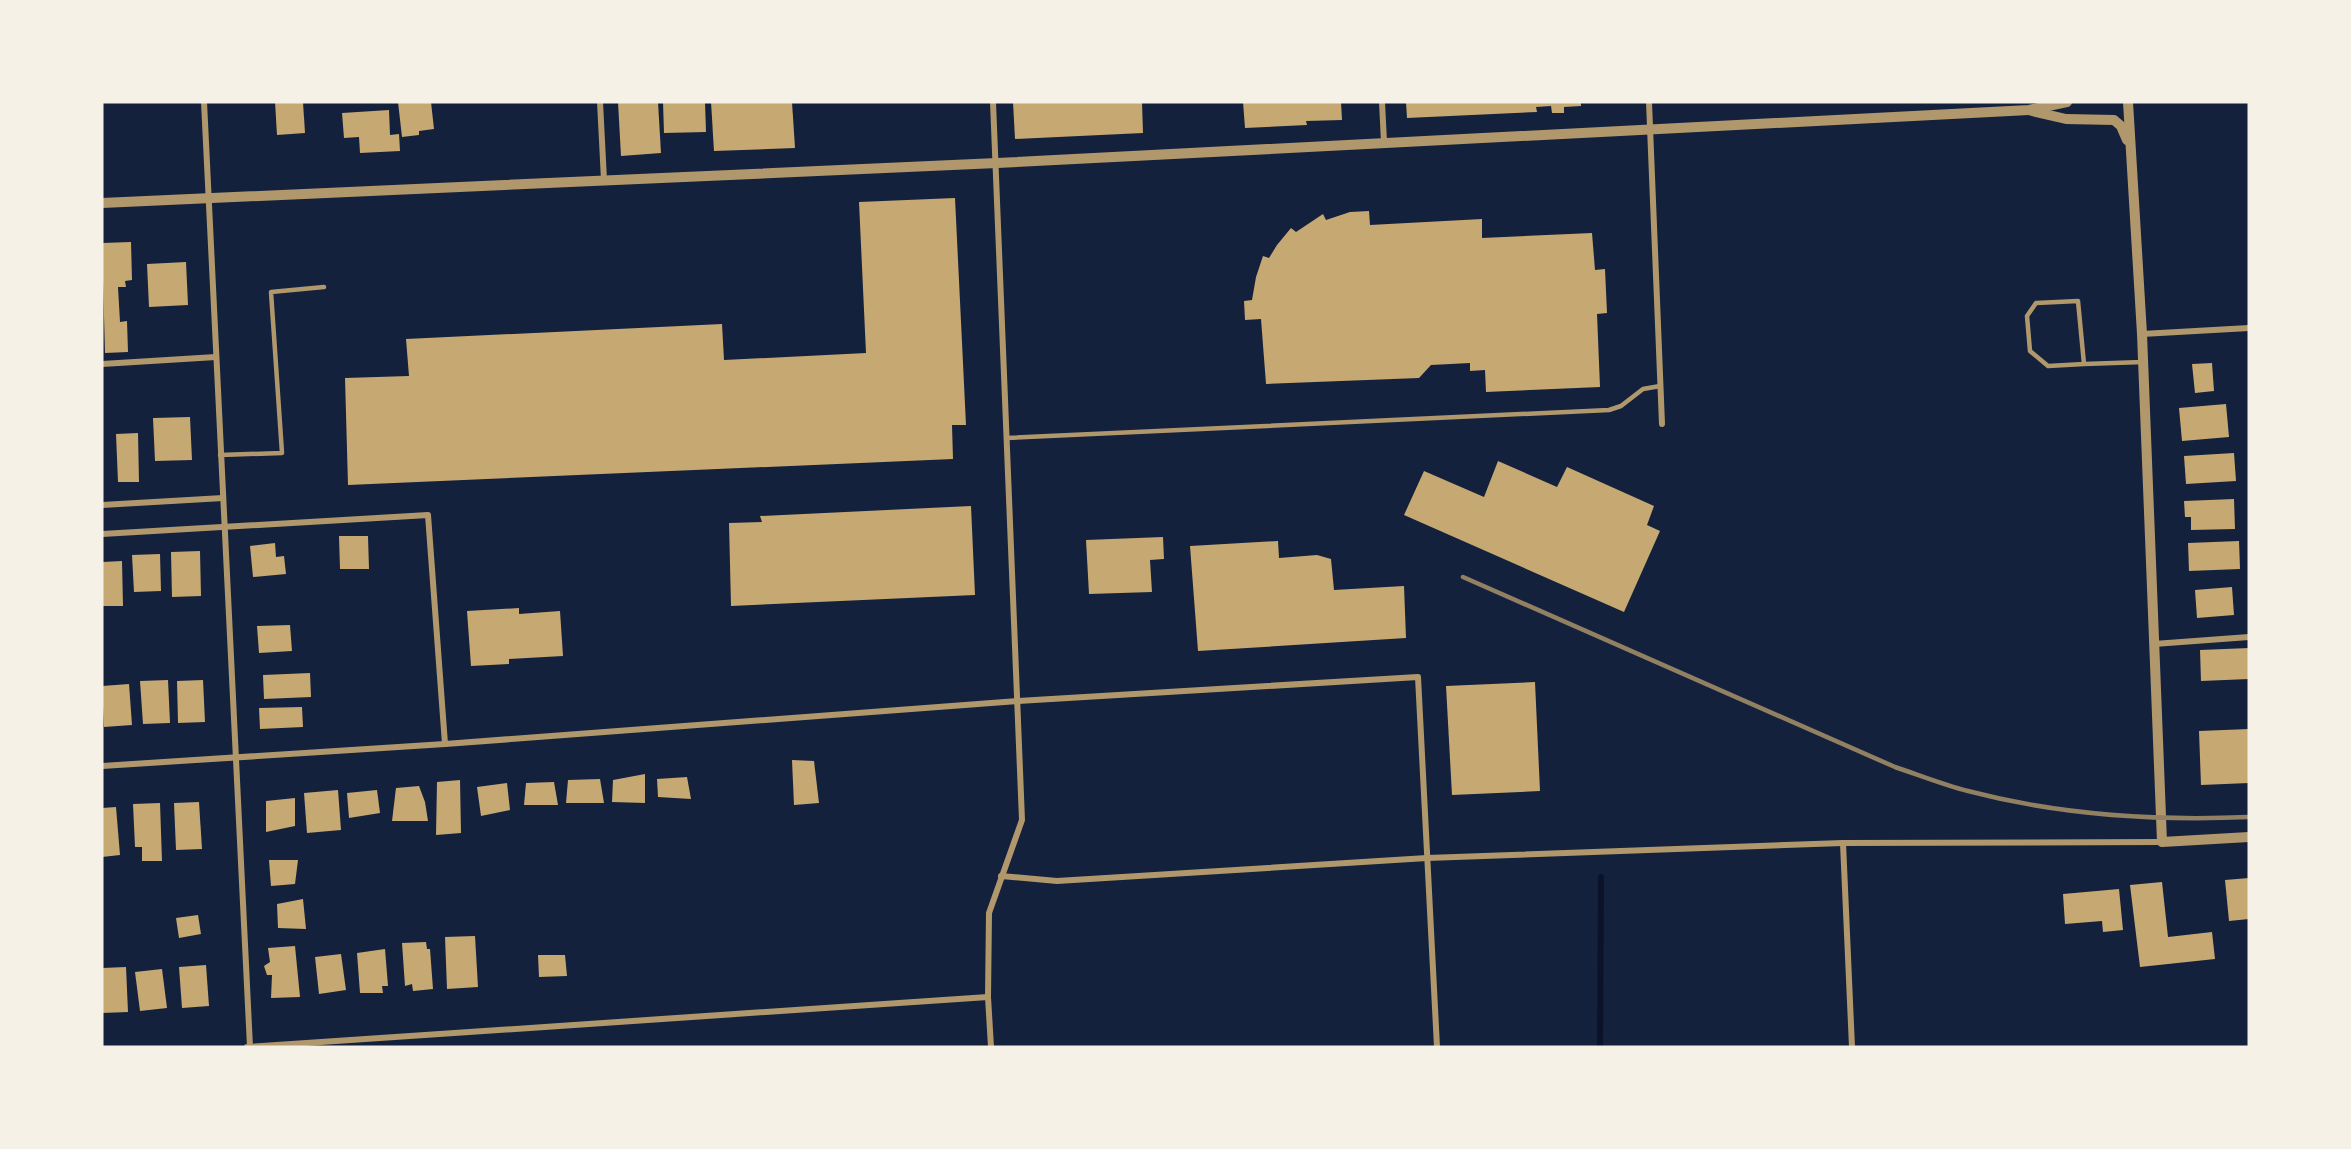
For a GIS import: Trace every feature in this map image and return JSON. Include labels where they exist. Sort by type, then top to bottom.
[{"type":"street","points":[[204,102],[249,1047],[988,997]]},
{"type":"street","points":[[600,102],[604,180]]},
{"type":"street","points":[[991,1047],[988,997],[989,913],[1022,820],[993,102]]},
{"type":"street","points":[[1382,102],[1384,142]]},
{"type":"street","points":[[1648,102],[1662,424]]},
{"type":"street","points":[[102,202],[997,163],[1650,130],[2028,110],[2067,102]]},
{"type":"street","points":[[2128,102],[2142,334],[2162,842]]},
{"type":"street","points":[[2028,110],[2066,119],[2114,120],[2121,126],[2131,149]]},
{"type":"street","points":[[2142,334],[2249,328]]},
{"type":"street","points":[[102,364],[216,357]]},
{"type":"street","points":[[102,505],[223,498]]},
{"type":"street","points":[[102,534],[428,515],[445,744]]},
{"type":"street","points":[[2154,644],[2249,637]]},
{"type":"street","points":[[102,766],[445,744],[1018,701],[1418,677],[1437,1047]]},
{"type":"street","points":[[1001,876],[1057,881],[1427,858],[1843,843],[2162,842],[2249,837]]},
{"type":"street","points":[[1843,843],[1852,1047]]},
{"type":"lane","points":[[220,455],[282,453],[271,291],[324,287]]},
{"type":"lane","points":[[2084,364],[2078,301],[2036,303],[2027,316],[2030,351],[2048,366],[2143,362]]},
{"type":"lane","points":[[1007,438],[1609,410],[1621,406],[1643,389],[1660,386]]},
{"type":"building","points":[[275,102],[303,102],[305,133],[277,135]]},
{"type":"building","points":[[398,102],[431,102],[434,129],[419,131],[419,135],[402,137]]},
{"type":"building","points":[[618,102],[658,102],[661,153],[621,156]]},
{"type":"building","points":[[663,102],[705,102],[706,132],[664,133]]},
{"type":"building","points":[[711,102],[792,102],[795,148],[714,151]]},
{"type":"building","points":[[1013,102],[1142,102],[1143,133],[1015,139]]},
{"type":"building","points":[[1243,102],[1341,102],[1342,120],[1306,121],[1307,125],[1245,128]]},
{"type":"building","points":[[1406,102],[1581,102],[1581,106],[1564,107],[1564,113],[1552,113],[1551,106],[1536,107],[1537,112],[1407,118]]},
{"type":"building","points":[[389,110],[390,135],[399,134],[400,151],[360,153],[359,137],[344,138],[342,113]]},
{"type":"building","points":[[955,198],[966,425],[952,425],[953,459],[348,485],[345,378],[409,376],[406,339],[722,324],[724,360],[866,353],[859,202]]},
{"type":"building","points":[[1369,211],[1370,225],[1482,219],[1482,238],[1592,233],[1595,270],[1605,269],[1607,313],[1597,314],[1600,387],[1486,392],[1485,370],[1470,371],[1470,363],[1431,365],[1419,378],[1266,384],[1261,319],[1245,320],[1244,301],[1252,300],[1263,256],[1269,258],[1291,228],[1296,232],[1323,214],[1326,220],[1350,212]]},
{"type":"building","points":[[131,242],[132,280],[125,281],[126,287],[118,287],[120,322],[127,321],[128,352],[105,353],[102,243]]},
{"type":"building","points":[[186,262],[188,305],[149,307],[147,264]]},
{"type":"building","points":[[2212,363],[2214,391],[2195,393],[2192,364]]},
{"type":"building","points":[[2226,404],[2229,437],[2182,441],[2179,408]]},
{"type":"building","points":[[190,417],[192,460],[155,461],[153,418]]},
{"type":"building","points":[[138,433],[139,482],[118,482],[116,434]]},
{"type":"building","points":[[2234,453],[2236,481],[2186,484],[2184,456]]},
{"type":"building","points":[[1498,461],[1557,487],[1567,467],[1654,506],[1647,525],[1660,531],[1624,612],[1404,515],[1424,471],[1484,497]]},
{"type":"building","points":[[2234,499],[2235,529],[2191,530],[2191,517],[2185,517],[2184,501]]},
{"type":"building","points":[[971,506],[975,595],[731,606],[729,523],[762,522],[760,516]]},
{"type":"building","points":[[339,536],[368,536],[369,569],[340,569]]},
{"type":"building","points":[[1163,537],[1164,559],[1150,560],[1152,592],[1089,594],[1086,540]]},
{"type":"building","points":[[1278,541],[1279,558],[1317,555],[1331,559],[1334,590],[1404,586],[1406,638],[1198,651],[1190,546]]},
{"type":"building","points":[[2239,541],[2240,569],[2189,571],[2188,543]]},
{"type":"building","points":[[275,543],[276,557],[284,556],[286,574],[253,577],[250,546]]},
{"type":"building","points":[[200,551],[201,596],[172,597],[171,552]]},
{"type":"building","points":[[160,554],[161,591],[134,592],[132,555]]},
{"type":"building","points":[[122,561],[123,606],[102,606],[102,562]]},
{"type":"building","points":[[2232,587],[2234,615],[2197,618],[2195,590]]},
{"type":"building","points":[[519,608],[519,614],[560,611],[563,656],[509,659],[509,664],[471,666],[467,611]]},
{"type":"building","points":[[290,625],[292,651],[259,653],[257,626]]},
{"type":"building","points":[[2249,648],[2249,679],[2201,681],[2200,650]]},
{"type":"building","points":[[310,673],[311,697],[264,699],[263,675]]},
{"type":"building","points":[[168,680],[170,723],[143,724],[140,681]]},
{"type":"building","points":[[203,680],[205,722],[178,723],[177,681]]},
{"type":"building","points":[[1535,682],[1540,791],[1452,795],[1446,686]]},
{"type":"building","points":[[129,684],[132,725],[104,727],[102,686]]},
{"type":"building","points":[[302,707],[303,727],[260,729],[259,708]]},
{"type":"building","points":[[2249,729],[2249,783],[2201,785],[2199,731]]},
{"type":"building","points":[[792,760],[814,761],[819,803],[794,805]]},
{"type":"building","points":[[645,774],[645,803],[612,802],[613,780]]},
{"type":"building","points":[[687,777],[691,799],[658,797],[657,779]]},
{"type":"building","points":[[600,779],[604,803],[566,803],[568,780]]},
{"type":"building","points":[[460,780],[461,833],[436,835],[437,782]]},
{"type":"building","points":[[554,782],[558,805],[524,805],[526,783]]},
{"type":"building","points":[[507,783],[510,810],[481,816],[477,787]]},
{"type":"building","points":[[419,786],[425,802],[428,821],[392,821],[396,788]]},
{"type":"building","points":[[338,790],[341,830],[307,833],[304,793]]},
{"type":"building","points":[[377,790],[380,813],[349,818],[347,793]]},
{"type":"building","points":[[295,798],[295,826],[266,832],[266,801]]},
{"type":"building","points":[[199,802],[202,849],[176,850],[174,803]]},
{"type":"building","points":[[160,803],[162,861],[142,861],[142,847],[135,847],[133,804]]},
{"type":"building","points":[[116,807],[120,855],[102,857],[102,808]]},
{"type":"building","points":[[269,860],[298,860],[295,884],[271,886]]},
{"type":"building","points":[[2249,878],[2249,919],[2229,921],[2225,880]]},
{"type":"building","points":[[2162,882],[2168,937],[2212,932],[2215,959],[2140,967],[2130,885]]},
{"type":"building","points":[[2119,889],[2123,930],[2103,932],[2102,921],[2065,924],[2063,894]]},
{"type":"building","points":[[303,899],[306,929],[278,928],[277,904]]},
{"type":"building","points":[[198,915],[201,934],[179,938],[176,918]]},
{"type":"building","points":[[475,936],[478,987],[447,989],[445,937]]},
{"type":"building","points":[[426,942],[427,949],[430,949],[433,989],[413,991],[412,984],[405,986],[402,943]]},
{"type":"building","points":[[295,946],[300,997],[271,998],[272,975],[267,975],[264,966],[270,962],[268,948]]},
{"type":"building","points":[[385,949],[388,986],[382,986],[383,993],[360,993],[357,953]]},
{"type":"building","points":[[341,954],[346,990],[319,994],[315,957]]},
{"type":"building","points":[[538,955],[565,955],[567,976],[539,977]]},
{"type":"building","points":[[206,965],[209,1006],[182,1008],[179,967]]},
{"type":"building","points":[[126,967],[128,1012],[102,1013],[102,968]]},
{"type":"building","points":[[162,969],[167,1008],[140,1011],[135,972]]},
{"type":"waterway","points":[[1600,1047],[1601,877]]},
{"type":"railway","points":[[1463,577],[1895,767],[1950,786],[2002,799],[2072,811],[2143,817],[2249,817]]}]
